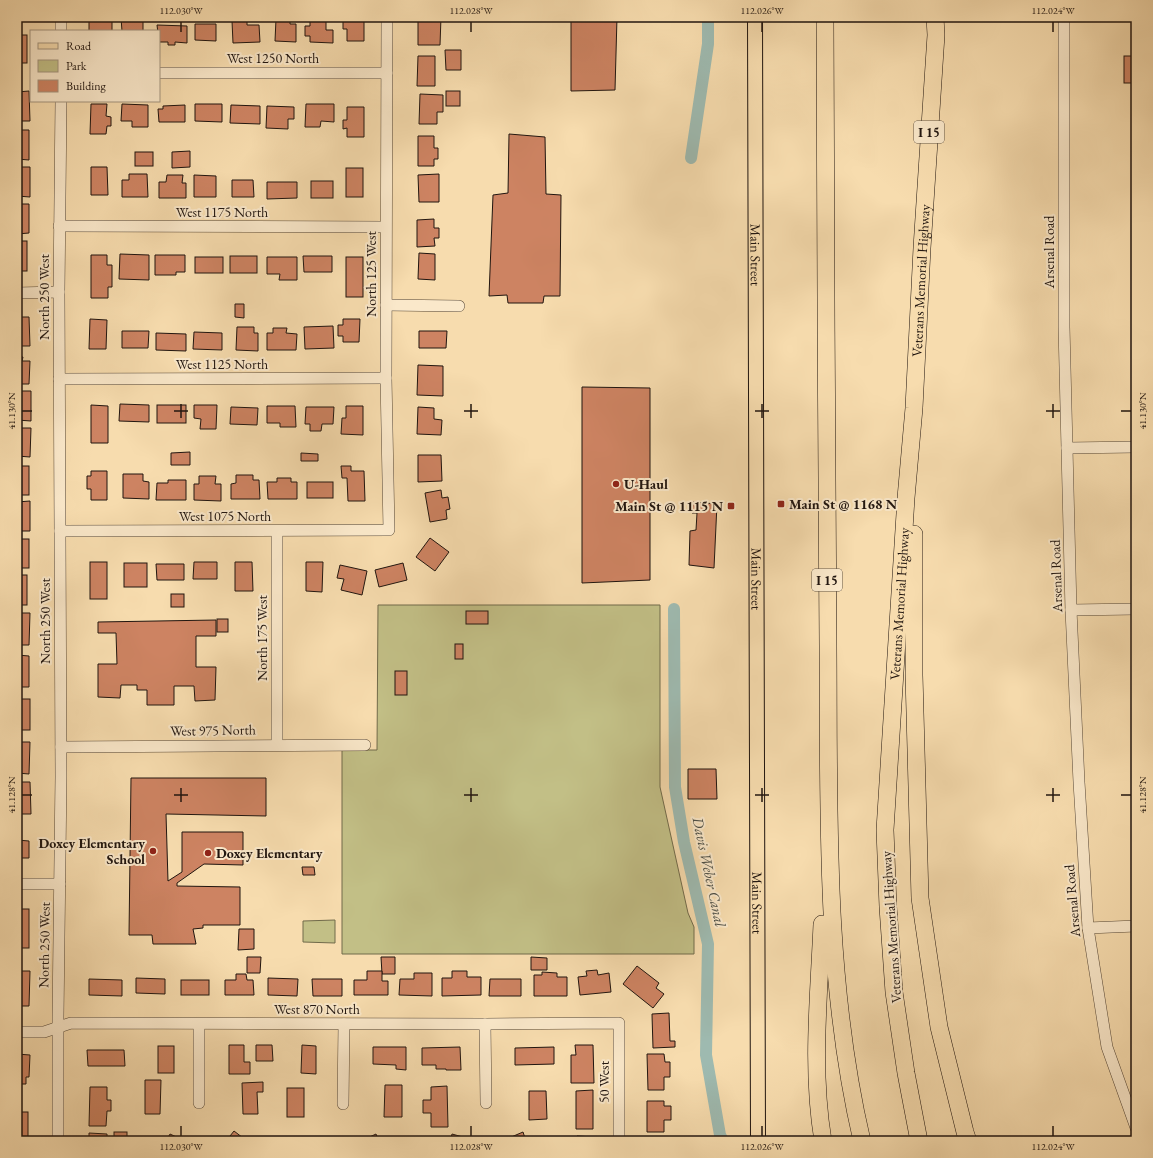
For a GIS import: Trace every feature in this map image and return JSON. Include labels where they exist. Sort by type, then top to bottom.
[{"type":"highway","name":"I 15","points":[[825,17],[828,798],[833,946],[842,1026],[856,1116],[862,1141]]},
{"type":"highway","name":"Veterans Memorial Highway","points":[[919,1141],[906,1073],[894,992],[888,907],[885,830],[906,498],[914,408],[936,17]]},
{"type":"highway","points":[[914,408],[914,675],[920,898],[939,1027],[968,1141]]},
{"type":"highway","points":[[823,1141],[817,1087],[817,1035],[828,798]]},
{"type":"main road","name":"Main Street","points":[[755,17],[758,1141]]},
{"type":"street","points":[[61,17],[61,30]]},
{"type":"street","name":"North 125 West","points":[[387,17],[385,227],[389,530]]},
{"type":"street","name":"Arsenal Road","points":[[1064,17],[1064,327],[1071,610],[1088,928],[1107,1047],[1136,1128]]},
{"type":"street","name":"West 1250 North","points":[[160,73],[387,73]]},
{"type":"street","name":"North 250 West","points":[[58,1141],[61,747],[58,292],[61,102]]},
{"type":"street","name":"West 1175 North","points":[[59,226],[385,227]]},
{"type":"street","points":[[17,293],[58,292]]},
{"type":"street","points":[[386,305],[459,306]]},
{"type":"street","name":"West 1125 North","points":[[59,379],[386,378]]},
{"type":"street","points":[[1067,448],[1136,447]]},
{"type":"street","name":"West 1075 North","points":[[60,531],[389,530]]},
{"type":"street","name":"North 175 West","points":[[277,531],[277,745]]},
{"type":"street","points":[[1071,610],[1136,609]]},
{"type":"street","name":"West 975 North","points":[[61,747],[365,745]]},
{"type":"street","points":[[17,884],[60,884]]},
{"type":"street","points":[[1088,928],[1136,926]]},
{"type":"street","name":"West 870 North","points":[[17,1032],[44,1032],[72,1024],[485,1024],[619,1022]]},
{"type":"street","name":"50 West","points":[[619,1022],[619,1141]]},
{"type":"street","points":[[199,1024],[199,1103]]},
{"type":"street","points":[[343,1104],[344,1024]]},
{"type":"street","points":[[485,1024],[486,1103]]},
{"type":"green space","points":[[378,605],[660,605],[660,787],[688,913],[694,927],[694,954],[342,954],[342,750],[377,750]]},
{"type":"green space","points":[[335,920],[335,943],[303,942],[303,921]]},
{"type":"building","points":[[89,17],[112,17],[112,30],[89,30]]},
{"type":"building","points":[[347,17],[364,17],[364,41],[347,41],[347,29],[343,29],[343,20],[347,20]]},
{"type":"building","points":[[418,17],[441,17],[440,45],[418,45]]},
{"type":"building","points":[[571,17],[617,17],[615,90],[571,91]]},
{"type":"building","points":[[121,18],[143,18],[143,30],[122,30]]},
{"type":"building","points":[[276,19],[290,19],[290,24],[296,24],[296,42],[275,41]]},
{"type":"building","points":[[310,19],[326,19],[326,30],[333,30],[333,43],[310,42],[310,36],[305,36],[305,26],[310,26]]},
{"type":"building","points":[[232,21],[247,21],[247,25],[259,25],[260,42],[233,43]]},
{"type":"building","points":[[195,24],[216,24],[216,41],[195,40]]},
{"type":"building","points":[[157,25],[187,26],[187,43],[175,42],[175,45],[168,45],[168,42],[160,42],[160,30],[158,30]]},
{"type":"building","points":[[17,35],[27,35],[27,63],[17,63]]},
{"type":"building","points":[[445,50],[461,50],[461,70],[446,70]]},
{"type":"building","points":[[418,56],[435,56],[435,86],[417,86]]},
{"type":"building","points":[[1124,56],[1136,56],[1136,83],[1124,83]]},
{"type":"building","points":[[29,91],[30,121],[17,121],[17,92]]},
{"type":"building","points":[[446,91],[460,91],[460,106],[446,106]]},
{"type":"building","points":[[420,94],[443,95],[443,112],[437,112],[437,124],[419,124]]},
{"type":"building","points":[[91,104],[107,104],[106,116],[111,117],[111,126],[107,126],[106,134],[90,134]]},
{"type":"building","points":[[122,104],[148,105],[148,127],[132,127],[132,121],[121,121]]},
{"type":"building","points":[[195,104],[222,104],[222,122],[195,121]]},
{"type":"building","points":[[306,104],[334,104],[334,122],[321,121],[320,127],[305,127]]},
{"type":"building","points":[[185,105],[185,122],[159,122],[158,109],[163,109],[163,106]]},
{"type":"building","points":[[231,105],[260,106],[260,124],[230,123]]},
{"type":"building","points":[[267,106],[294,107],[294,119],[288,119],[288,129],[266,128]]},
{"type":"building","points":[[347,107],[364,107],[364,137],[347,137],[347,128],[343,129],[343,120],[347,120]]},
{"type":"building","points":[[17,130],[29,130],[29,160],[17,159]]},
{"type":"building","points":[[509,134],[545,137],[546,194],[561,195],[560,296],[544,296],[543,303],[508,303],[507,295],[489,296],[493,195],[508,193]]},
{"type":"building","points":[[418,136],[434,136],[434,148],[438,148],[438,159],[434,159],[434,166],[418,166]]},
{"type":"building","points":[[190,151],[190,167],[172,168],[172,152]]},
{"type":"building","points":[[135,152],[153,152],[153,166],[135,166]]},
{"type":"building","points":[[17,167],[30,167],[30,197],[17,196]]},
{"type":"building","points":[[91,167],[107,167],[108,195],[91,195]]},
{"type":"building","points":[[346,168],[363,168],[363,197],[346,197]]},
{"type":"building","points":[[129,174],[147,174],[148,197],[122,197],[122,180],[129,180]]},
{"type":"building","points":[[439,174],[439,202],[419,202],[418,175]]},
{"type":"building","points":[[167,175],[183,175],[182,183],[186,183],[186,198],[159,198],[159,182],[166,182]]},
{"type":"building","points":[[194,175],[216,176],[216,197],[194,197]]},
{"type":"building","points":[[232,180],[253,180],[254,197],[232,197]]},
{"type":"building","points":[[311,181],[333,181],[333,198],[311,198]]},
{"type":"building","points":[[267,182],[297,182],[297,198],[267,199]]},
{"type":"building","points":[[17,204],[29,204],[29,233],[17,234]]},
{"type":"building","points":[[434,219],[434,228],[439,228],[439,238],[434,238],[435,246],[417,247],[417,220]]},
{"type":"building","points":[[17,241],[27,241],[27,271],[17,271]]},
{"type":"building","points":[[419,253],[435,254],[435,280],[418,279]]},
{"type":"building","points":[[120,254],[149,255],[149,280],[119,279]]},
{"type":"building","points":[[91,255],[107,255],[107,265],[112,265],[112,287],[108,287],[108,298],[91,298]]},
{"type":"building","points":[[155,255],[185,255],[185,272],[176,272],[176,275],[155,275]]},
{"type":"building","points":[[230,256],[257,256],[257,273],[230,273]]},
{"type":"building","points":[[303,256],[332,256],[332,272],[304,272]]},
{"type":"building","points":[[195,257],[223,257],[223,273],[195,273]]},
{"type":"building","points":[[267,257],[297,257],[297,280],[279,280],[280,274],[267,274]]},
{"type":"building","points":[[346,257],[363,257],[363,297],[346,297]]},
{"type":"building","points":[[235,304],[244,304],[244,318],[235,317]]},
{"type":"building","points":[[17,317],[29,317],[30,346],[17,346]]},
{"type":"building","points":[[90,319],[107,320],[106,349],[89,349]]},
{"type":"building","points":[[343,319],[360,319],[359,342],[343,342],[343,336],[338,336],[338,325],[343,325]]},
{"type":"building","points":[[333,326],[334,348],[305,349],[304,327]]},
{"type":"building","points":[[237,327],[254,327],[254,333],[258,333],[258,351],[236,350]]},
{"type":"building","points":[[273,328],[287,328],[286,333],[297,334],[296,350],[267,350],[267,333],[273,333]]},
{"type":"building","points":[[122,331],[149,331],[148,348],[122,348]]},
{"type":"building","points":[[419,331],[447,331],[446,348],[419,348]]},
{"type":"building","points":[[194,332],[222,333],[222,350],[193,349]]},
{"type":"building","points":[[156,333],[186,334],[186,351],[156,350]]},
{"type":"building","points":[[17,357],[23,357],[22,361],[30,361],[29,384],[17,384]]},
{"type":"building","points":[[418,365],[443,366],[443,396],[417,395]]},
{"type":"building","name":"U-Haul","points":[[582,387],[650,388],[650,580],[582,583]]},
{"type":"building","points":[[17,391],[31,391],[31,421],[17,420]]},
{"type":"building","points":[[120,404],[149,405],[149,422],[119,421]]},
{"type":"building","points":[[91,405],[108,406],[108,443],[91,443]]},
{"type":"building","points":[[157,405],[186,405],[186,423],[157,423]]},
{"type":"building","points":[[194,405],[217,405],[216,429],[200,429],[201,419],[194,418]]},
{"type":"building","points":[[267,406],[295,406],[296,427],[280,427],[280,423],[267,423]]},
{"type":"building","points":[[346,406],[363,406],[363,435],[341,434],[342,418],[346,418]]},
{"type":"building","points":[[231,407],[258,408],[257,425],[230,424]]},
{"type":"building","points":[[306,407],[334,407],[333,424],[322,424],[321,431],[310,431],[310,424],[305,424]]},
{"type":"building","points":[[418,407],[434,408],[434,419],[442,420],[441,435],[417,434]]},
{"type":"building","points":[[17,428],[31,428],[30,457],[17,456]]},
{"type":"building","points":[[190,452],[190,465],[171,465],[171,453]]},
{"type":"building","points":[[301,453],[318,454],[318,461],[301,461]]},
{"type":"building","points":[[418,455],[441,455],[442,481],[418,482]]},
{"type":"building","points":[[17,466],[29,466],[29,495],[17,495]]},
{"type":"building","points":[[341,466],[351,466],[351,471],[364,471],[365,501],[348,501],[347,478],[342,478]]},
{"type":"building","points":[[91,471],[107,471],[107,500],[91,500],[91,489],[87,489],[87,476],[91,476]]},
{"type":"building","points":[[123,474],[143,474],[143,481],[149,482],[149,499],[123,498]]},
{"type":"building","points":[[236,475],[253,475],[253,480],[259,480],[260,499],[231,499],[231,484],[236,483]]},
{"type":"building","points":[[199,476],[216,476],[215,484],[221,484],[221,501],[194,500],[194,484],[199,484]]},
{"type":"building","points":[[277,478],[291,478],[291,482],[297,482],[297,499],[268,499],[267,482],[277,482]]},
{"type":"building","points":[[168,480],[186,480],[186,500],[156,500],[157,483],[168,483]]},
{"type":"building","points":[[307,482],[333,482],[333,498],[307,498]]},
{"type":"building","points":[[441,490],[442,498],[448,497],[450,509],[446,510],[447,519],[430,522],[425,493]]},
{"type":"building","points":[[30,501],[30,531],[17,531],[17,502]]},
{"type":"building","points":[[693,502],[717,504],[714,568],[689,565],[690,531],[696,530],[697,513],[692,513]]},
{"type":"building","points":[[430,538],[449,552],[435,571],[416,557]]},
{"type":"building","points":[[17,539],[29,539],[29,568],[17,568]]},
{"type":"building","points":[[90,562],[107,562],[107,599],[90,599]]},
{"type":"building","points":[[194,562],[217,562],[217,579],[193,579]]},
{"type":"building","points":[[235,562],[252,562],[253,591],[235,591]]},
{"type":"building","points":[[306,562],[323,562],[322,592],[306,591]]},
{"type":"building","points":[[124,563],[147,563],[147,587],[124,587]]},
{"type":"building","points":[[403,563],[407,580],[379,587],[375,570]]},
{"type":"building","points":[[156,564],[184,564],[184,580],[157,580]]},
{"type":"building","points":[[340,565],[367,571],[362,595],[341,590],[344,579],[337,578]]},
{"type":"building","points":[[17,575],[27,575],[27,605],[17,605]]},
{"type":"building","points":[[171,594],[184,594],[184,607],[171,607]]},
{"type":"building","points":[[466,611],[488,611],[488,624],[466,624]]},
{"type":"building","points":[[17,613],[30,613],[29,645],[17,645]]},
{"type":"building","points":[[217,619],[228,619],[228,632],[217,632]]},
{"type":"building","points":[[216,620],[216,636],[196,636],[196,667],[216,667],[215,700],[195,701],[194,686],[174,686],[174,705],[147,705],[147,690],[137,690],[137,685],[121,685],[120,698],[98,697],[98,664],[117,664],[116,633],[98,633],[98,622]]},
{"type":"building","points":[[455,644],[463,644],[463,659],[455,659]]},
{"type":"building","points":[[17,655],[29,656],[29,687],[17,687]]},
{"type":"building","points":[[395,671],[407,671],[407,695],[395,695]]},
{"type":"building","points":[[17,699],[30,699],[30,730],[17,730]]},
{"type":"building","points":[[17,742],[30,742],[29,774],[17,773]]},
{"type":"building","points":[[688,769],[716,769],[717,799],[688,799]]},
{"type":"building","name":"Doxey Elementary","points":[[131,778],[266,778],[266,816],[166,814],[168,881],[182,872],[182,832],[243,832],[243,865],[204,864],[177,883],[177,886],[240,887],[240,925],[203,925],[203,928],[193,929],[196,944],[153,944],[152,935],[129,935]]},
{"type":"building","points":[[17,782],[30,782],[31,814],[17,814]]},
{"type":"building","points":[[17,840],[29,841],[29,858],[17,858]]},
{"type":"building","points":[[302,867],[314,867],[315,875],[303,875]]},
{"type":"building","points":[[17,909],[29,909],[29,948],[17,948]]},
{"type":"building","points":[[239,929],[254,929],[254,949],[238,950]]},
{"type":"building","points":[[247,957],[261,957],[260,973],[247,973]]},
{"type":"building","points":[[381,957],[395,957],[395,974],[382,974]]},
{"type":"building","points":[[531,957],[547,958],[547,970],[531,970]]},
{"type":"building","points":[[637,966],[659,983],[656,988],[664,994],[653,1008],[623,984]]},
{"type":"building","points":[[597,970],[598,975],[609,973],[611,992],[580,995],[578,977],[587,976],[586,971]]},
{"type":"building","points":[[17,971],[30,971],[29,1006],[17,1006]]},
{"type":"building","points":[[367,971],[382,971],[382,981],[388,981],[388,995],[354,995],[354,980],[367,980]]},
{"type":"building","points":[[452,971],[467,971],[467,977],[481,977],[481,995],[442,996],[442,978],[452,978]]},
{"type":"building","points":[[542,972],[557,973],[557,977],[567,977],[567,996],[534,996],[534,975],[542,975]]},
{"type":"building","points":[[414,973],[432,973],[432,996],[399,995],[400,979],[414,979]]},
{"type":"building","points":[[236,974],[246,974],[247,980],[253,980],[254,995],[225,995],[225,980],[236,980]]},
{"type":"building","points":[[136,978],[165,979],[165,994],[136,993]]},
{"type":"building","points":[[268,978],[298,979],[297,996],[268,995]]},
{"type":"building","points":[[89,979],[122,980],[122,996],[89,995]]},
{"type":"building","points":[[312,979],[342,979],[342,996],[313,996]]},
{"type":"building","points":[[490,979],[521,979],[521,996],[489,996]]},
{"type":"building","points":[[181,980],[209,980],[209,995],[181,995]]},
{"type":"building","points":[[669,1013],[670,1041],[675,1041],[675,1047],[653,1048],[652,1014]]},
{"type":"building","points":[[229,1045],[244,1045],[244,1062],[250,1062],[250,1074],[229,1074]]},
{"type":"building","points":[[256,1045],[272,1045],[273,1061],[256,1061]]},
{"type":"building","points":[[302,1045],[316,1046],[316,1074],[301,1073]]},
{"type":"building","points":[[575,1045],[593,1045],[594,1083],[571,1083],[571,1055],[576,1055]]},
{"type":"building","points":[[158,1046],[174,1046],[174,1073],[158,1073]]},
{"type":"building","points":[[373,1047],[406,1047],[406,1070],[396,1069],[396,1065],[373,1064]]},
{"type":"building","points":[[460,1047],[461,1070],[436,1069],[436,1065],[422,1065],[422,1048]]},
{"type":"building","points":[[554,1047],[554,1064],[515,1065],[515,1048]]},
{"type":"building","points":[[87,1050],[124,1050],[125,1066],[88,1066]]},
{"type":"building","points":[[17,1054],[30,1055],[29,1077],[26,1077],[26,1084],[17,1084]]},
{"type":"building","points":[[647,1054],[664,1054],[665,1062],[670,1062],[670,1077],[664,1077],[664,1090],[648,1090]]},
{"type":"building","points":[[145,1080],[161,1080],[160,1114],[145,1114]]},
{"type":"building","points":[[263,1082],[263,1092],[257,1092],[258,1114],[243,1114],[242,1083]]},
{"type":"building","points":[[385,1085],[402,1085],[402,1117],[384,1117]]},
{"type":"building","points":[[447,1086],[448,1127],[431,1127],[431,1113],[423,1113],[423,1100],[431,1100],[431,1087]]},
{"type":"building","points":[[90,1087],[107,1087],[107,1100],[111,1100],[111,1111],[107,1111],[106,1126],[89,1126]]},
{"type":"building","points":[[287,1088],[304,1088],[304,1117],[287,1117]]},
{"type":"building","points":[[593,1090],[593,1129],[576,1129],[576,1091]]},
{"type":"building","points":[[529,1091],[546,1091],[547,1119],[529,1120]]},
{"type":"building","points":[[647,1101],[664,1101],[664,1106],[671,1106],[671,1120],[664,1120],[664,1132],[647,1132]]},
{"type":"building","points":[[17,1112],[28,1112],[28,1141],[17,1141]]},
{"type":"building","points":[[234,1131],[247,1141],[226,1141]]},
{"type":"building","points":[[114,1132],[127,1132],[127,1141],[114,1141]]},
{"type":"building","points":[[523,1132],[526,1141],[502,1141]]},
{"type":"building","points":[[89,1133],[107,1134],[107,1141],[89,1141]]},
{"type":"building","points":[[170,1134],[185,1141],[166,1141]]},
{"type":"building","points":[[376,1134],[379,1141],[361,1141]]},
{"type":"building","points":[[452,1134],[477,1141],[450,1141]]},
{"type":"building","points":[[577,1136],[594,1137],[594,1141],[577,1141]]},
{"type":"waterway","name":"Davis Weber Canal","points":[[691,158],[708,44],[708,17]]},
{"type":"waterway","name":"Davis Weber Canal","points":[[674,609],[675,787],[684,842],[708,944],[706,1055],[720,1135],[723,1141]]},
{"type":"place","name":"U-Haul","points":[[616,484]]},
{"type":"place","name":"Main St @ 1168 N","points":[[781,504]]},
{"type":"place","name":"Main St @ 1115 N","points":[[731,506]]},
{"type":"place","name":"Doxey Elementary School","points":[[153,851]]},
{"type":"place","name":"Doxey Elementary","points":[[208,853]]}]
